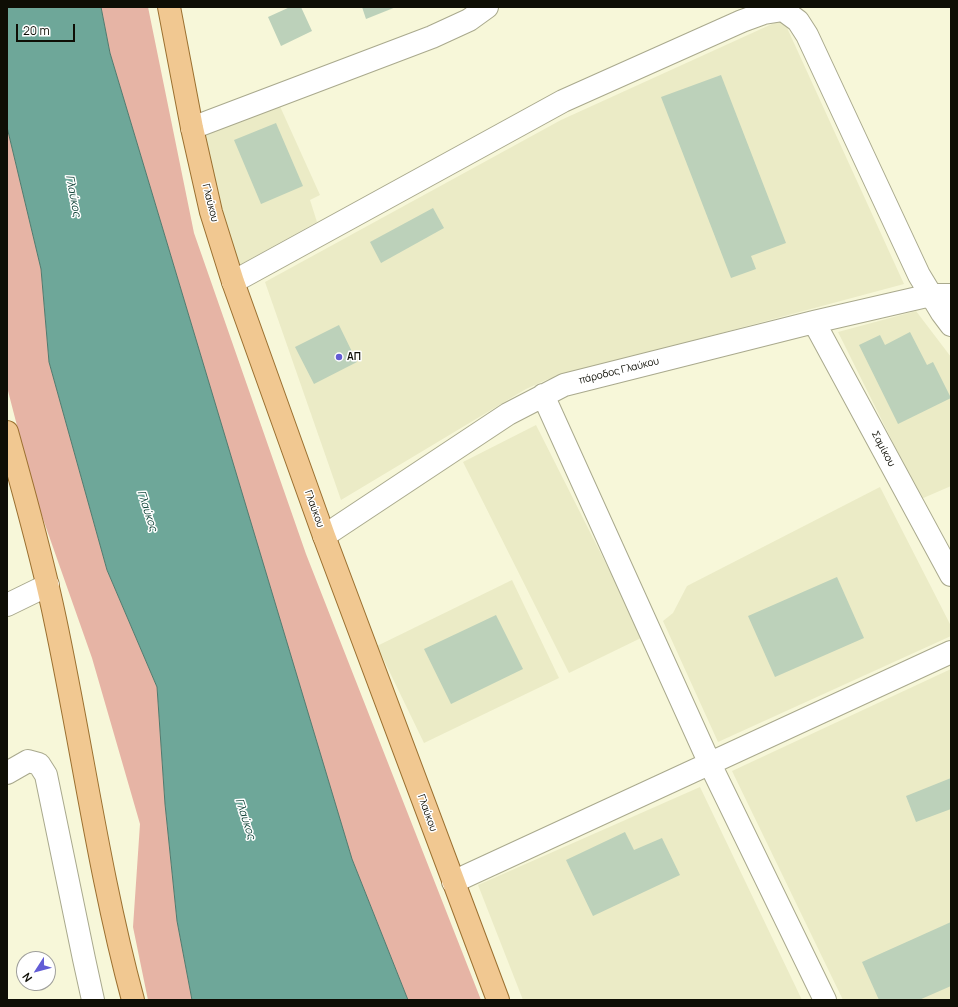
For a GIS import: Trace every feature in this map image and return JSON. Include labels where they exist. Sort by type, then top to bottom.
[{"type":"main road","name":"Γλαύκου","points":[[171,11],[192,128],[211,212],[233,282],[324,536],[498,1000]]},
{"type":"main road","points":[[7,432],[48,585],[65,666],[104,878],[133,1000]]},
{"type":"street","points":[[192,128],[432,37],[469,20],[487,7]]},
{"type":"street","points":[[233,282],[563,101],[742,21],[764,13],[783,10],[798,21],[807,35],[919,275],[941,295],[951,325]]},
{"type":"street","name":"πάροδος Γλαύκου","points":[[324,536],[508,414],[564,385],[814,322],[941,295]]},
{"type":"street","name":"Σαμίκου","points":[[814,322],[951,575]]},
{"type":"street","points":[[543,396],[710,764],[825,1000]]},
{"type":"street","points":[[7,605],[48,585]]},
{"type":"street","points":[[453,882],[951,652]]},
{"type":"street","points":[[7,773],[28,761],[39,764],[46,774],[93,1000]]},
{"type":"shaded area","points":[[101,7],[148,7],[194,233],[306,554],[481,1000],[408,1000],[352,859],[110,53]]},
{"type":"shaded area","points":[[783,19],[904,284],[546,380],[526,389],[341,500],[265,282],[561,120]]},
{"type":"shaded area","points":[[278,102],[320,195],[310,200],[317,222],[232,269],[195,136]]},
{"type":"shaded area","points":[[7,127],[41,269],[49,362],[107,570],[157,687],[165,804],[177,921],[192,1000],[148,1000],[133,927],[140,824],[92,658],[36,499],[7,387]]},
{"type":"shaded area","points":[[916,311],[951,357],[951,486],[921,499],[838,332]]},
{"type":"shaded area","points":[[536,425],[643,637],[569,673],[463,462]]},
{"type":"shaded area","points":[[880,487],[951,626],[951,636],[718,742],[663,621],[673,613],[687,586]]},
{"type":"shaded area","points":[[512,580],[559,678],[424,743],[377,646]]},
{"type":"shaded area","points":[[951,669],[951,1000],[843,1000],[732,771]]},
{"type":"shaded area","points":[[700,787],[802,1000],[523,1000],[478,885]]},
{"type":"water","name":"Γλαύκος","points":[[7,7],[101,7],[110,53],[352,859],[408,1000],[192,1000],[177,921],[165,804],[157,687],[107,570],[49,362],[41,269],[7,127]]},
{"type":"building","points":[[290,7],[301,7],[312,31],[281,46],[268,17]]},
{"type":"building","points":[[362,7],[396,7],[366,19]]},
{"type":"building","points":[[721,75],[786,243],[751,256],[756,269],[731,278],[661,97]]},
{"type":"building","points":[[276,123],[303,186],[261,204],[234,140]]},
{"type":"building","points":[[433,208],[444,228],[381,263],[370,242]]},
{"type":"building","points":[[339,325],[357,362],[314,384],[295,347]]},
{"type":"building","points":[[910,332],[927,365],[933,362],[951,398],[898,424],[859,345],[880,335],[885,345]]},
{"type":"building","points":[[837,577],[864,638],[775,677],[748,616]]},
{"type":"building","points":[[496,615],[523,669],[451,704],[424,649]]},
{"type":"building","points":[[951,778],[951,809],[916,822],[906,796]]},
{"type":"building","points":[[625,832],[634,850],[662,838],[680,875],[593,916],[566,860]]},
{"type":"building","points":[[951,922],[951,986],[919,1000],[879,1000],[862,962]]},
{"type":"place","name":"ΑΠ","points":[[339,357]]}]
